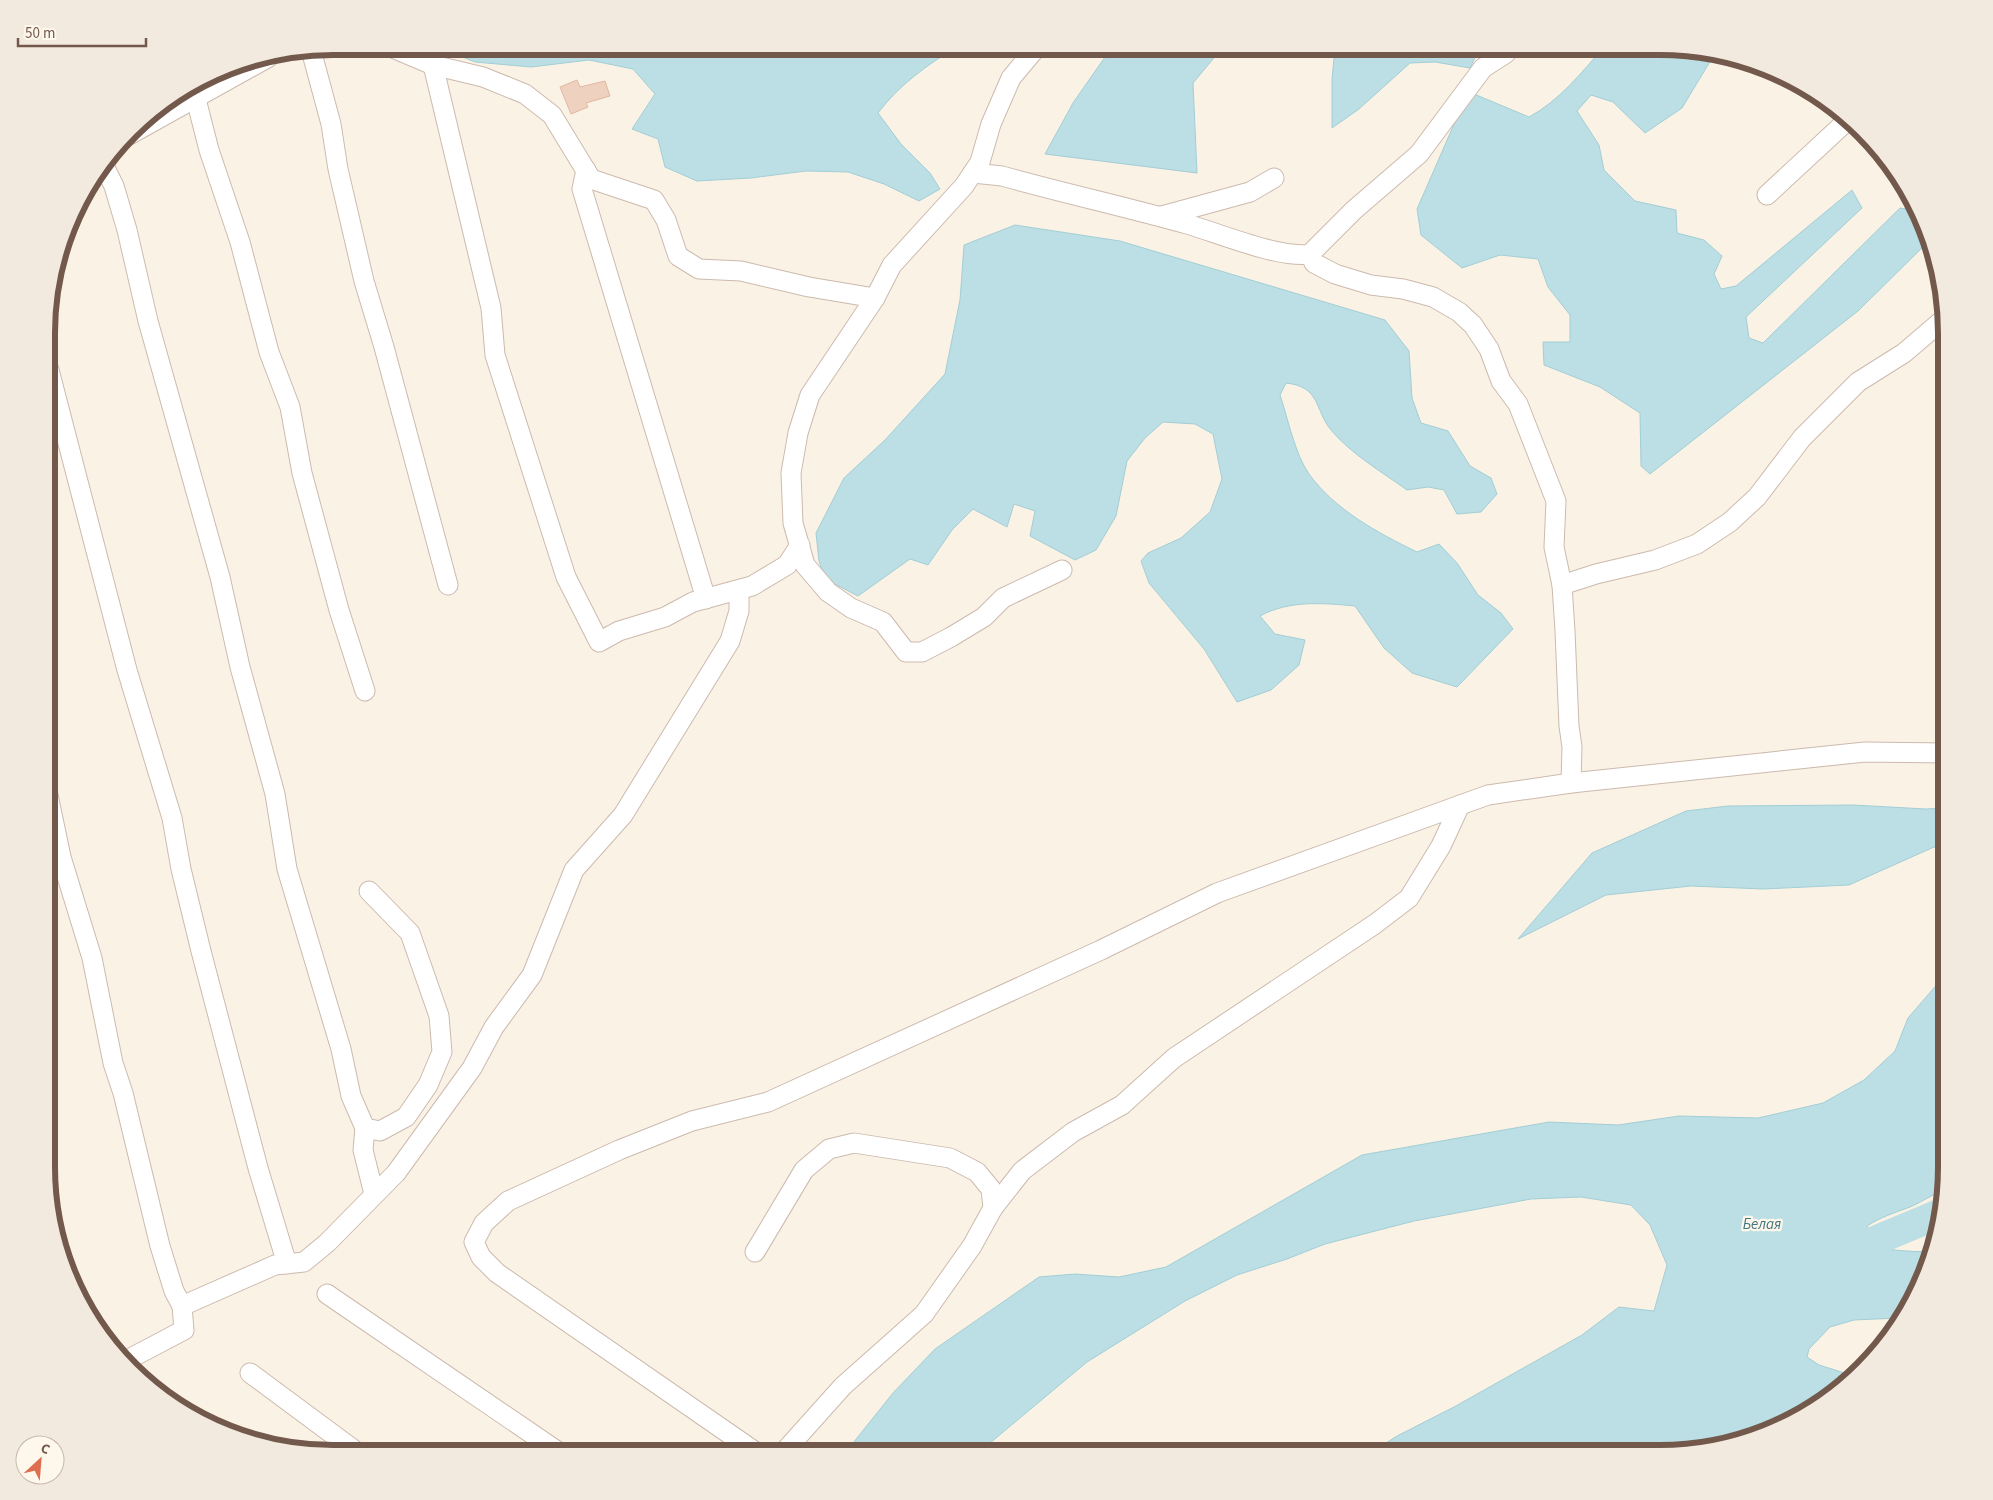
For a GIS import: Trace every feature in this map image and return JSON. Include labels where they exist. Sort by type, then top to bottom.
[{"type":"lane","points":[[409,55],[433,65],[483,76],[525,94],[552,115],[591,179],[654,200],[666,220],[678,256],[699,268],[741,271],[809,287],[875,298]]},
{"type":"lane","points":[[1030,55],[1011,78],[991,124],[980,162],[964,186],[892,265],[875,298],[810,395],[798,433],[791,473],[793,522],[805,565],[828,592],[851,608],[883,622],[906,652],[922,652],[951,637],[984,617],[1003,598],[1062,570]]},
{"type":"lane","points":[[972,173],[1002,176],[1281,252],[1300,256],[1310,254],[1354,210],[1419,154],[1483,68],[1503,55]]},
{"type":"lane","points":[[313,56],[329,116],[338,169],[364,281],[384,347],[448,585]]},
{"type":"lane","points":[[433,65],[491,308],[495,355],[566,577],[598,642],[619,631],[665,617],[693,602],[752,586],[787,565],[800,545]]},
{"type":"lane","points":[[151,123],[196,99],[223,78]]},
{"type":"lane","points":[[196,99],[208,150],[245,259],[269,352],[290,407],[302,473],[339,610],[365,691]]},
{"type":"lane","points":[[1767,195],[1843,124]]},
{"type":"lane","points":[[586,170],[582,189],[706,599]]},
{"type":"lane","points":[[107,172],[114,186],[148,321],[220,577],[240,667],[275,794],[287,870],[341,1049],[351,1096],[365,1128],[363,1150],[374,1194]]},
{"type":"lane","points":[[1158,217],[1250,192],[1274,178]]},
{"type":"lane","points":[[1310,254],[1314,263],[1335,274],[1371,285],[1403,289],[1433,298],[1459,312],[1473,325],[1489,349],[1501,381],[1518,404],[1551,484],[1556,501],[1554,547],[1562,585],[1572,747],[1571,783]]},
{"type":"lane","points":[[1562,585],[1672,554],[1697,544],[1730,522],[1757,497],[1802,438],[1858,382],[1904,353],[1938,324]]},
{"type":"lane","points":[[55,393],[127,670],[172,818],[181,869],[206,970],[258,1168],[287,1264]]},
{"type":"lane","points":[[182,1306],[275,1265],[304,1262],[326,1243],[396,1173],[429,1130],[472,1068],[494,1026],[532,975],[574,870],[623,815],[730,641],[739,611],[739,591]]},
{"type":"lane","points":[[746,1445],[497,1272],[481,1257],[474,1242],[484,1223],[508,1200],[549,1181],[619,1150],[692,1122],[768,1102],[1101,950],[1217,893],[1488,794],[1571,783],[1865,752],[1938,753]]},
{"type":"lane","points":[[789,1445],[843,1386],[924,1314],[972,1246],[993,1208],[1022,1171],[1073,1132],[1122,1106],[1174,1058],[1375,924],[1409,898],[1441,846],[1460,805]]},
{"type":"lane","points":[[55,828],[61,857],[92,958],[113,1062],[123,1093],[160,1246],[174,1291],[182,1306],[184,1330],[131,1358]]},
{"type":"lane","points":[[365,1128],[380,1131],[406,1116],[428,1085],[442,1052],[439,1016],[410,933],[369,891]]},
{"type":"lane","points":[[755,1252],[804,1170],[828,1148],[854,1143],[950,1158],[977,1172],[991,1189],[993,1208]]},
{"type":"lane","points":[[327,1294],[548,1445]]},
{"type":"lane","points":[[250,1374],[347,1445]]},
{"type":"water","points":[[458,55],[943,55],[914,77],[878,113],[901,144],[930,173],[940,189],[919,201],[884,184],[848,172],[806,171],[751,178],[697,181],[665,167],[658,139],[632,129],[655,94],[633,69],[589,60],[531,67],[475,62]]},
{"type":"water","points":[[1106,55],[1216,55],[1193,83],[1197,173],[1045,154],[1073,103]]},
{"type":"water","points":[[1334,55],[1476,55],[1470,68],[1435,62],[1410,63],[1359,109],[1332,128]]},
{"type":"water","points":[[1597,55],[1660,55],[1711,60],[1682,108],[1645,133],[1613,102],[1591,95],[1577,111],[1599,145],[1604,170],[1635,201],[1676,210],[1677,233],[1704,240],[1722,256],[1714,274],[1721,289],[1736,286],[1852,190],[1862,208],[1746,317],[1749,338],[1763,343],[1900,208],[1909,209],[1924,246],[1858,311],[1650,474],[1641,466],[1640,413],[1600,387],[1544,365],[1543,342],[1570,342],[1570,315],[1548,287],[1538,259],[1500,255],[1462,268],[1421,235],[1417,209],[1455,122],[1474,94],[1529,117],[1550,103],[1579,76]]},
{"type":"water","points":[[1015,225],[1120,241],[1385,320],[1409,351],[1412,398],[1421,423],[1448,431],[1470,466],[1491,478],[1497,494],[1481,512],[1457,514],[1444,490],[1428,487],[1407,490],[1367,462],[1339,439],[1326,422],[1311,394],[1297,385],[1286,383],[1280,395],[1300,457],[1309,474],[1331,499],[1358,519],[1387,537],[1417,552],[1439,544],[1457,563],[1478,595],[1501,613],[1513,629],[1457,687],[1412,673],[1384,648],[1355,606],[1306,604],[1283,607],[1260,616],[1275,634],[1305,640],[1299,665],[1271,690],[1237,702],[1204,649],[1149,583],[1141,561],[1148,553],[1181,538],[1210,512],[1222,479],[1213,434],[1195,424],[1163,422],[1145,438],[1127,461],[1116,516],[1096,550],[1075,560],[1030,536],[1035,511],[1014,504],[1007,527],[973,509],[952,530],[928,565],[910,559],[858,596],[829,581],[823,573],[819,561],[816,533],[844,478],[885,440],[945,374],[960,300],[964,245]]},
{"type":"water","points":[[1853,805],[1938,808],[1938,848],[1934,847],[1849,885],[1763,889],[1691,886],[1606,895],[1518,939],[1592,853],[1686,811],[1728,806]]},
{"type":"water","name":"Белая","points":[[1938,983],[1937,1194],[1867,1226],[1876,1249],[1925,1251],[1909,1290],[1893,1318],[1854,1320],[1830,1327],[1809,1349],[1807,1357],[1819,1365],[1846,1373],[1829,1388],[1799,1408],[1766,1424],[1714,1440],[1660,1445],[1383,1445],[1582,1335],[1619,1307],[1654,1311],[1667,1265],[1650,1225],[1631,1205],[1581,1197],[1531,1199],[1414,1221],[1325,1244],[1287,1259],[1237,1275],[1185,1301],[1087,1362],[988,1445],[851,1445],[893,1393],[935,1349],[1039,1277],[1075,1274],[1119,1277],[1166,1267],[1362,1155],[1549,1122],[1618,1125],[1679,1116],[1758,1118],[1823,1103],[1864,1080],[1895,1051],[1908,1018]]},
{"type":"building","points":[[577,80],[580,87],[605,81],[610,96],[586,103],[588,107],[571,114],[560,87]]},
{"type":"waterway","name":"Белая","points":[[1836,1257],[1934,1216]]}]
